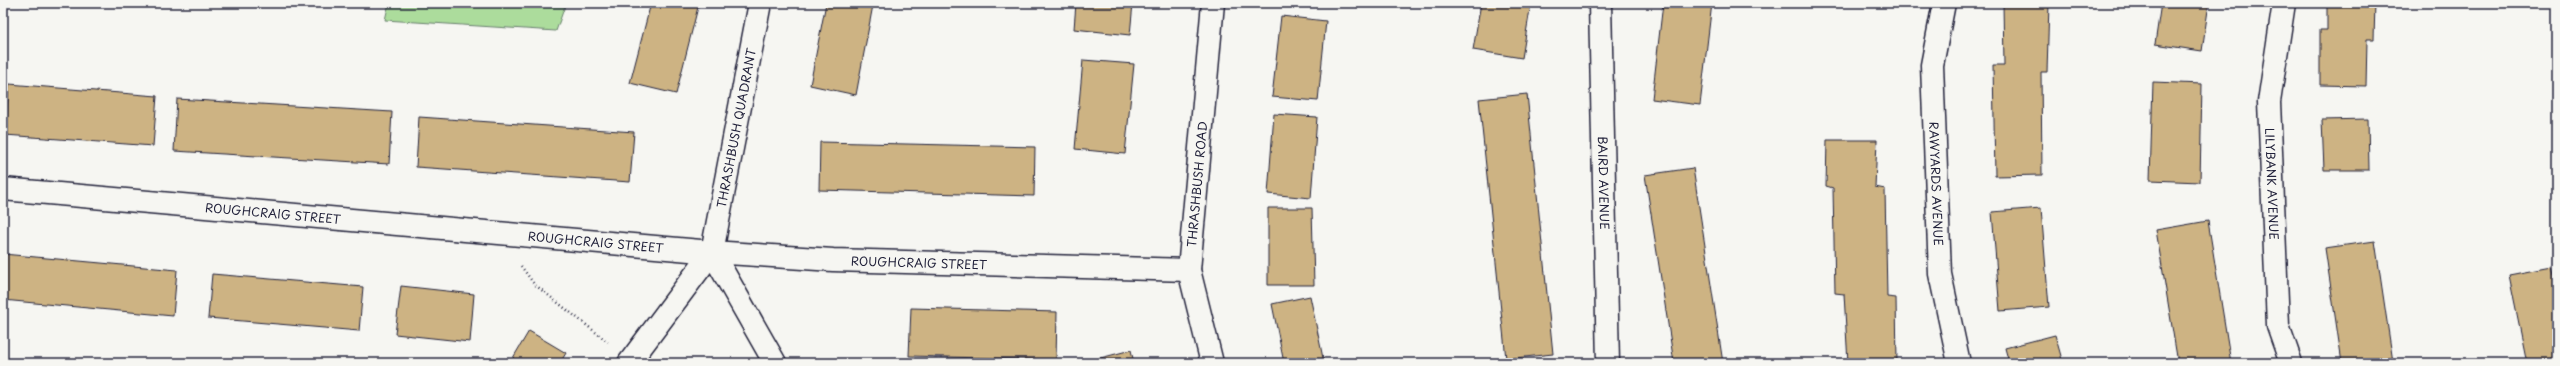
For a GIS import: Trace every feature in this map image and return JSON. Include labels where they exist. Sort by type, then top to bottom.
[{"type":"street","name":"THRASHBUSH QUADRANT","points":[[712,252],[760,3]]},
{"type":"street","name":"THRASHBUSH ROAD","points":[[1212,363],[1189,270],[1213,3]]},
{"type":"street","name":"BAIRD AVENUE","points":[[1600,3],[1608,363]]},
{"type":"street","name":"RAWYARDS AVENUE","points":[[1944,3],[1932,65],[1940,274],[1959,363]]},
{"type":"street","name":"LILYBANK AVENUE","points":[[2284,3],[2269,102],[2278,326],[2291,363]]},
{"type":"street","name":"ROUGHCRAIG STREET","points":[[3,188],[494,231],[712,252],[833,260],[1189,270]]},
{"type":"street","points":[[630,361],[712,252],[775,363]]},
{"type":"path","points":[[494,231],[534,284],[630,361]]},
{"type":"green space","points":[[389,3],[566,3],[556,31],[385,20]]},
{"type":"building","points":[[651,3],[699,3],[676,94],[630,83]]},
{"type":"building","points":[[826,3],[873,5],[856,95],[810,85]]},
{"type":"building","points":[[1076,3],[1133,3],[1130,35],[1074,29]]},
{"type":"building","points":[[1309,3],[1328,3],[1328,5]]},
{"type":"building","points":[[1481,3],[1531,3],[1522,58],[1473,50]]},
{"type":"building","points":[[1663,3],[1712,3],[1700,105],[1652,99]]},
{"type":"building","points":[[2003,3],[2049,3],[2047,72],[2041,72],[2042,175],[1995,176],[1993,65],[2004,65]]},
{"type":"building","points":[[2161,3],[2209,3],[2202,51],[2155,44]]},
{"type":"building","points":[[2327,3],[2375,3],[2374,39],[2367,39],[2366,86],[2320,85],[2320,30],[2327,30]]},
{"type":"building","points":[[1281,16],[1326,21],[1318,101],[1272,97]]},
{"type":"building","points":[[1083,60],[1134,64],[1125,154],[1075,149]]},
{"type":"building","points":[[2153,82],[2202,84],[2200,182],[2150,180]]},
{"type":"building","points":[[9,84],[157,96],[153,146],[5,135]]},
{"type":"building","points":[[1527,94],[1553,354],[1506,359],[1479,99]]},
{"type":"building","points":[[177,99],[392,112],[389,164],[174,151]]},
{"type":"building","points":[[1274,114],[1317,117],[1311,198],[1268,194]]},
{"type":"building","points":[[419,117],[634,132],[630,182],[416,167]]},
{"type":"building","points":[[2368,119],[2369,170],[2324,170],[2322,120]]},
{"type":"building","points":[[1827,140],[1877,140],[1875,187],[1885,189],[1887,297],[1896,298],[1897,363],[1848,363],[1844,294],[1835,293],[1833,188],[1826,186]]},
{"type":"building","points":[[820,142],[1035,147],[1034,196],[819,190]]},
{"type":"building","points":[[1693,168],[1723,363],[1674,363],[1645,175]]},
{"type":"building","points":[[1268,208],[1312,208],[1314,285],[1268,285]]},
{"type":"building","points":[[2041,208],[2049,307],[2000,311],[1992,212]]},
{"type":"building","points":[[2208,221],[2231,363],[2178,363],[2156,230]]},
{"type":"building","points":[[2375,241],[2393,362],[2342,363],[2325,248]]},
{"type":"building","points":[[3,254],[177,270],[173,316],[3,300]]},
{"type":"building","points":[[2551,267],[2557,290],[2557,363],[2527,363],[2509,275]]},
{"type":"building","points":[[212,274],[363,287],[359,331],[208,318]]},
{"type":"building","points":[[401,286],[474,294],[470,342],[395,334]]},
{"type":"building","points":[[1310,296],[1324,363],[1284,363],[1272,304]]},
{"type":"building","points":[[911,308],[1057,312],[1056,360],[909,356]]},
{"type":"building","points":[[529,331],[566,353],[560,363],[510,363]]},
{"type":"building","points":[[2055,335],[2063,363],[2009,363],[2005,348]]},
{"type":"building","points":[[1131,350],[1134,363],[1090,363],[1089,361]]}]
